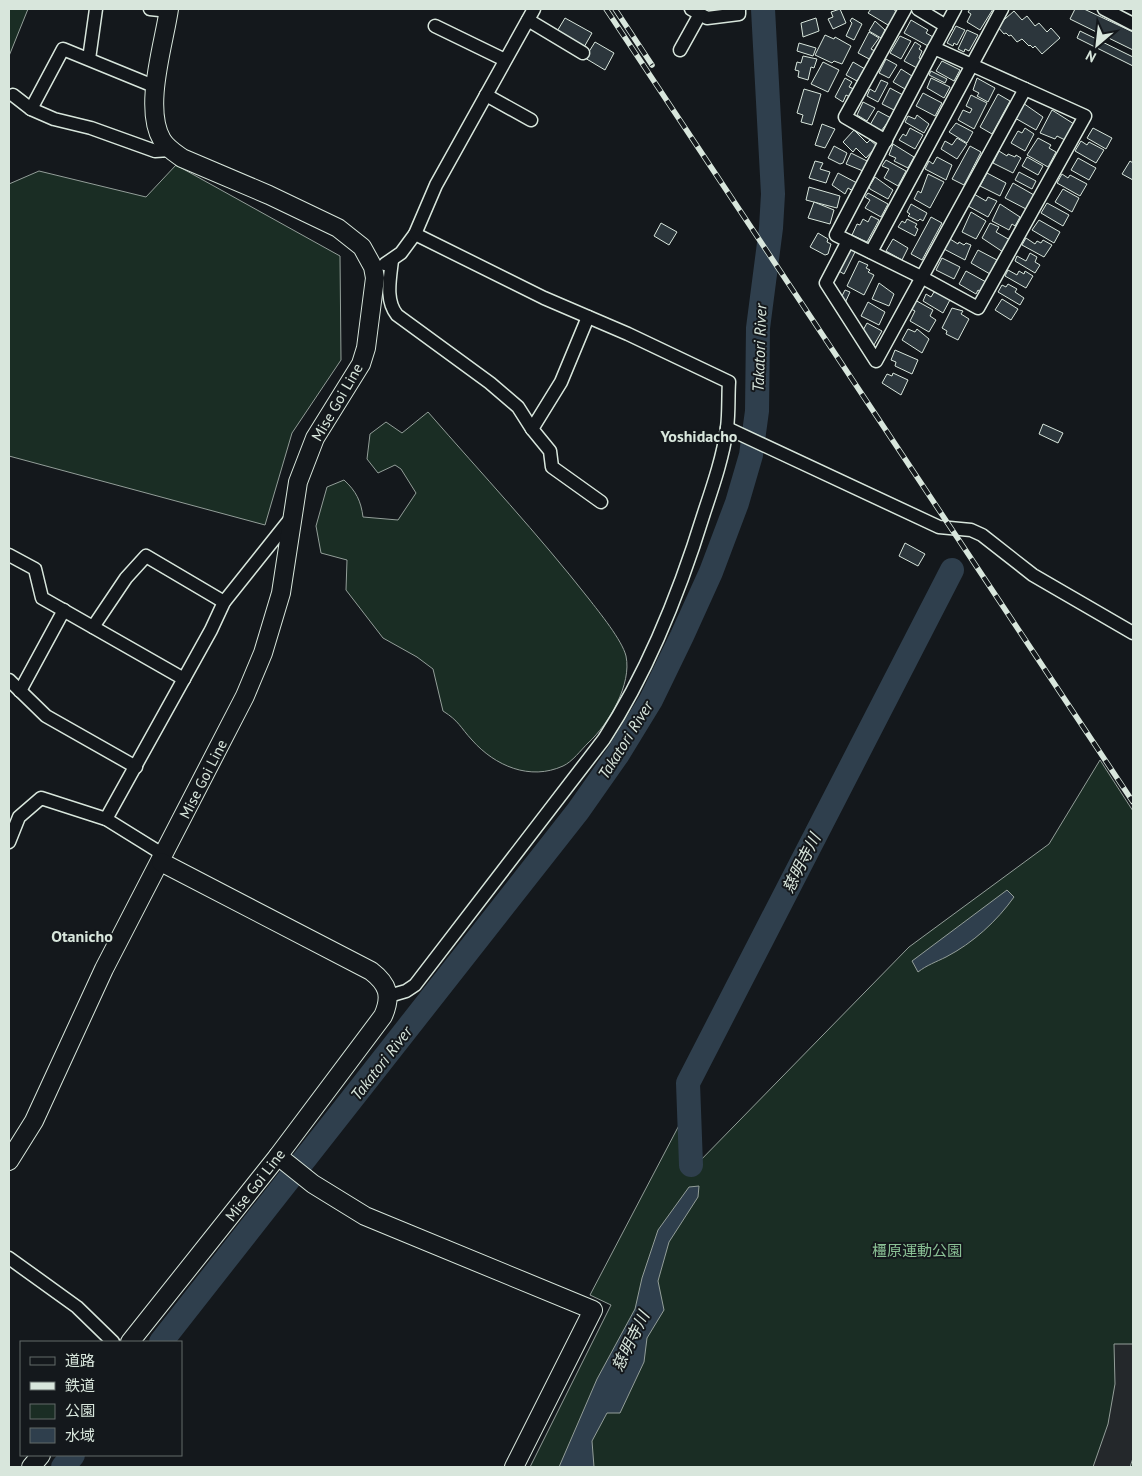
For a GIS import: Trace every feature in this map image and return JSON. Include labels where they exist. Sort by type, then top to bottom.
[{"type":"main road","points":[[169,10],[156,87],[154,115],[162,139],[170,150],[182,158],[269,195],[338,228],[362,247],[373,267]]},
{"type":"main road","name":"Mise Goi Line","points":[[9,1161],[34,1121],[97,984],[245,696],[260,661],[281,593],[298,482],[315,438],[354,377],[366,348],[375,278],[373,267]]},
{"type":"main road","points":[[162,859],[371,972],[386,985],[389,996]]},
{"type":"main road","name":"Mise Goi Line","points":[[131,1341],[280,1158],[382,1016],[388,1005],[389,996]]},
{"type":"main road","points":[[280,1158],[313,1184],[373,1220],[593,1310],[514,1467]]},
{"type":"main road","points":[[31,1467],[40,1456]]},
{"type":"street","points":[[89,59],[96,9]]},
{"type":"street","points":[[150,9],[169,10]]},
{"type":"street","points":[[680,50],[696,11],[708,18],[739,14],[739,9]]},
{"type":"street","points":[[886,141],[845,117],[905,9]]},
{"type":"street","points":[[918,9],[946,26]]},
{"type":"street","points":[[934,48],[1085,116],[978,308],[923,278],[836,235],[886,141],[934,48],[955,9]]},
{"type":"street","points":[[871,252],[1002,9]]},
{"type":"street","points":[[1104,9],[1133,24]]},
{"type":"street","points":[[373,267],[392,260],[401,253],[415,234],[436,185],[531,14],[583,53]]},
{"type":"street","points":[[435,26],[505,60]]},
{"type":"street","points":[[31,108],[62,49],[156,87]]},
{"type":"street","points":[[848,241],[826,283],[876,361],[1026,89]]},
{"type":"street","points":[[13,95],[31,108],[54,119],[91,128],[155,151],[170,150]]},
{"type":"street","points":[[486,95],[531,120]]},
{"type":"street","points":[[389,996],[406,991],[415,985],[617,719],[668,616],[688,566],[731,430],[729,382],[415,234]]},
{"type":"street","points":[[392,260],[389,296],[391,308],[397,315],[518,407],[532,429],[550,450],[552,467],[601,502]]},
{"type":"street","points":[[532,429],[561,382],[588,317]]},
{"type":"street","points":[[731,430],[939,526],[971,530],[982,535],[1033,574],[1133,633]]},
{"type":"street","points":[[106,820],[224,602],[291,518]]},
{"type":"street","points":[[9,555],[35,569],[42,598],[184,679]]},
{"type":"street","points":[[93,627],[126,578],[146,556],[224,602]]},
{"type":"street","points":[[20,691],[64,610]]},
{"type":"street","points":[[9,680],[52,721],[136,767]]},
{"type":"street","points":[[9,842],[18,816],[41,798],[106,820],[162,859]]},
{"type":"street","points":[[9,1258],[77,1307],[112,1341]]},
{"type":"green space","points":[[9,9],[28,9],[9,56]]},
{"type":"green space","points":[[176,165],[340,256],[341,360],[292,433],[265,525],[9,456],[9,184],[39,171],[146,197]]},
{"type":"green space","points":[[428,412],[570,575],[610,626],[624,649],[627,667],[626,679],[611,715],[596,735],[573,759],[563,766],[538,772],[526,771],[502,764],[481,749],[456,721],[443,711],[433,669],[417,657],[383,638],[346,590],[347,560],[321,553],[316,526],[327,487],[344,480],[357,497],[363,517],[398,520],[416,493],[401,469],[395,465],[378,473],[367,459],[370,434],[386,422],[402,433]]},
{"type":"green space","name":"橿原運動公園","points":[[1100,760],[1133,811],[1133,1467],[530,1467],[611,1305],[590,1295],[686,1112],[686,1172],[694,1167],[909,947],[1049,844]]},
{"type":"shaded area","points":[[1114,1344],[1133,1344],[1133,1458],[1130,1467],[1093,1467],[1108,1424],[1115,1384]]},
{"type":"water","points":[[1007,890],[1014,897],[984,931],[966,945],[918,972],[912,961]]},
{"type":"water","points":[[699,1186],[698,1197],[669,1242],[658,1281],[664,1310],[647,1338],[644,1362],[620,1413],[607,1413],[592,1441],[594,1467],[559,1467],[597,1379],[635,1309],[642,1278],[658,1230],[689,1187]]},
{"type":"building","points":[[840,9],[846,23],[833,29],[828,19],[833,17],[831,12]]},
{"type":"building","points":[[871,9],[893,9],[897,12],[888,25],[868,13]]},
{"type":"building","points":[[970,9],[993,9],[980,30],[967,22],[971,14],[968,12]]},
{"type":"building","points":[[1075,9],[1084,9],[1133,32],[1133,50],[1070,19]]},
{"type":"building","points":[[1014,11],[1022,20],[1027,16],[1035,26],[1039,23],[1047,32],[1051,28],[1060,38],[1042,54],[1035,46],[1033,48],[1029,46],[1022,39],[1017,42],[1011,35],[1004,34],[997,26]]},
{"type":"building","points":[[565,18],[592,33],[583,49],[556,33]]},
{"type":"building","points":[[816,18],[819,31],[803,37],[801,23]]},
{"type":"building","points":[[852,18],[862,24],[854,40],[846,36],[852,23],[850,21]]},
{"type":"building","points":[[911,20],[928,30],[926,33],[933,37],[928,46],[904,33]]},
{"type":"building","points":[[875,21],[885,30],[881,38],[869,31]]},
{"type":"building","points":[[956,26],[965,30],[957,45],[954,43],[953,46],[947,43]]},
{"type":"building","points":[[967,30],[978,35],[969,51],[965,49],[964,52],[958,49]]},
{"type":"building","points":[[1080,31],[1133,57],[1133,66],[1077,38]]},
{"type":"building","points":[[869,32],[879,38],[871,49],[875,51],[871,60],[858,53]]},
{"type":"building","points":[[825,35],[834,39],[835,37],[851,46],[842,64],[834,61],[832,63],[815,55]]},
{"type":"building","points":[[900,36],[911,41],[901,59],[890,53]]},
{"type":"building","points":[[595,42],[614,53],[605,70],[585,58]]},
{"type":"building","points":[[915,42],[921,46],[919,49],[922,51],[919,58],[922,60],[917,68],[904,61]]},
{"type":"building","points":[[799,43],[816,48],[813,56],[797,51]]},
{"type":"building","points":[[803,56],[817,59],[814,68],[811,67],[808,80],[798,77],[799,71],[795,70],[797,62],[801,63]]},
{"type":"building","points":[[886,59],[897,65],[889,78],[879,73]]},
{"type":"building","points":[[942,61],[960,70],[954,81],[936,71]]},
{"type":"building","points":[[823,62],[839,70],[828,92],[811,84]]},
{"type":"building","points":[[853,62],[865,69],[857,81],[846,75]]},
{"type":"building","points":[[901,69],[912,76],[905,89],[893,82]]},
{"type":"building","points":[[931,71],[947,79],[945,83],[929,75]]},
{"type":"building","points":[[845,78],[852,82],[849,87],[854,89],[850,97],[846,95],[843,102],[835,97]]},
{"type":"building","points":[[931,78],[950,87],[944,98],[927,88]]},
{"type":"building","points":[[977,78],[995,88],[988,102],[977,96],[979,93],[973,90]]},
{"type":"building","points":[[881,80],[888,83],[878,102],[867,96],[870,89],[875,92]]},
{"type":"building","points":[[890,88],[903,95],[894,110],[882,104]]},
{"type":"building","points":[[804,89],[821,94],[812,125],[801,122],[803,115],[797,113]]},
{"type":"building","points":[[923,93],[942,103],[935,116],[916,106]]},
{"type":"building","points":[[998,94],[1010,101],[992,134],[980,127]]},
{"type":"building","points":[[971,95],[987,103],[974,129],[958,120],[963,110],[970,113],[972,109],[966,106]]},
{"type":"building","points":[[863,102],[875,108],[867,121],[857,115]]},
{"type":"building","points":[[1023,103],[1043,117],[1036,130],[1015,118]]},
{"type":"building","points":[[1052,110],[1074,124],[1065,140],[1057,136],[1055,139],[1040,133]]},
{"type":"building","points":[[878,111],[891,118],[881,131],[870,125]]},
{"type":"building","points":[[917,115],[929,124],[924,133],[905,122],[908,116],[915,119]]},
{"type":"building","points":[[956,123],[973,132],[967,143],[949,132]]},
{"type":"building","points":[[822,124],[835,129],[825,148],[815,145]]},
{"type":"building","points":[[910,128],[923,135],[915,149],[899,140],[903,134],[906,136]]},
{"type":"building","points":[[1025,128],[1034,134],[1025,151],[1011,143],[1018,131],[1022,133]]},
{"type":"building","points":[[1093,128],[1112,138],[1106,149],[1087,138]]},
{"type":"building","points":[[854,130],[867,143],[870,140],[877,146],[866,158],[856,148],[853,152],[843,142]]},
{"type":"building","points":[[957,138],[967,144],[957,159],[941,149],[945,141],[952,145]]},
{"type":"building","points":[[1038,138],[1051,145],[1049,148],[1056,152],[1048,167],[1027,155]]},
{"type":"building","points":[[1081,141],[1087,145],[1089,142],[1104,150],[1096,163],[1075,151]]},
{"type":"building","points":[[893,144],[914,157],[908,168],[894,161],[896,158],[889,155]]},
{"type":"building","points":[[834,146],[847,153],[843,163],[840,164],[828,158]]},
{"type":"building","points":[[970,146],[981,152],[964,185],[952,179]]},
{"type":"building","points":[[999,151],[1007,156],[1008,154],[1015,157],[1016,155],[1021,158],[1013,173],[993,163]]},
{"type":"building","points":[[851,153],[867,161],[863,171],[846,164]]},
{"type":"building","points":[[937,157],[952,165],[946,180],[925,169],[929,161],[933,164]]},
{"type":"building","points":[[1027,157],[1043,166],[1038,175],[1022,166]]},
{"type":"building","points":[[1078,158],[1096,168],[1089,180],[1071,170]]},
{"type":"building","points":[[886,160],[906,171],[898,186],[884,178],[889,169],[882,166]]},
{"type":"building","points":[[815,161],[823,163],[820,169],[830,172],[826,183],[809,178]]},
{"type":"building","points":[[1130,161],[1133,163],[1133,180],[1122,174]]},
{"type":"building","points":[[1019,172],[1036,181],[1032,189],[1015,180]]},
{"type":"building","points":[[838,173],[857,183],[853,191],[848,188],[845,194],[832,185]]},
{"type":"building","points":[[987,173],[1006,183],[1000,196],[980,186]]},
{"type":"building","points":[[928,174],[944,182],[930,208],[914,199],[918,191],[921,193]]},
{"type":"building","points":[[1062,174],[1068,178],[1070,175],[1087,184],[1080,196],[1057,183]]},
{"type":"building","points":[[875,177],[893,190],[888,199],[870,189],[869,187]]},
{"type":"building","points":[[1013,183],[1034,195],[1026,209],[1005,198]]},
{"type":"building","points":[[809,187],[840,196],[837,208],[806,200]]},
{"type":"building","points":[[1063,189],[1079,198],[1072,212],[1055,202]]},
{"type":"building","points":[[868,193],[888,204],[881,217],[865,208],[870,200],[865,197]]},
{"type":"building","points":[[974,194],[986,201],[988,197],[997,201],[988,217],[968,206]]},
{"type":"building","points":[[814,202],[834,210],[830,224],[808,218]]},
{"type":"building","points":[[1047,203],[1069,215],[1063,226],[1041,213]]},
{"type":"building","points":[[911,204],[927,213],[923,221],[920,219],[918,221],[908,216],[910,214],[907,212]]},
{"type":"building","points":[[1000,204],[1020,217],[1015,226],[1012,224],[1009,230],[992,221]]},
{"type":"building","points":[[971,212],[986,221],[976,239],[962,232]]},
{"type":"building","points":[[871,216],[879,220],[867,242],[852,235],[857,224],[860,225],[863,219],[868,222]]},
{"type":"building","points":[[931,217],[942,223],[922,260],[911,254]]},
{"type":"building","points":[[907,219],[917,224],[915,227],[918,229],[915,236],[898,227],[902,221],[905,223]]},
{"type":"building","points":[[1039,220],[1060,232],[1054,243],[1032,230]]},
{"type":"building","points":[[661,223],[677,232],[669,245],[654,236]]},
{"type":"building","points":[[990,223],[999,227],[996,232],[1010,240],[1003,252],[982,238]]},
{"type":"building","points":[[818,233],[828,239],[827,242],[831,244],[828,254],[825,255],[810,247]]},
{"type":"building","points":[[1026,238],[1035,244],[1037,241],[1041,243],[1043,240],[1052,245],[1044,257],[1022,245]]},
{"type":"building","points":[[893,239],[908,248],[902,260],[886,251]]},
{"type":"building","points":[[950,239],[958,244],[959,242],[964,245],[966,243],[971,245],[965,260],[944,249]]},
{"type":"building","points":[[848,248],[855,252],[844,274],[837,270]]},
{"type":"building","points":[[978,250],[997,260],[990,274],[971,263]]},
{"type":"building","points":[[1030,253],[1037,257],[1035,262],[1040,265],[1035,273],[1015,261],[1017,256],[1026,261]]},
{"type":"building","points":[[942,258],[960,267],[954,279],[936,270]]},
{"type":"building","points":[[859,261],[868,265],[866,268],[870,270],[868,272],[874,275],[864,295],[847,286]]},
{"type":"building","points":[[1008,270],[1017,275],[1019,271],[1024,274],[1025,271],[1033,276],[1026,288],[1005,276]]},
{"type":"building","points":[[966,271],[986,282],[981,292],[978,290],[976,294],[959,284]]},
{"type":"building","points":[[879,283],[894,294],[889,306],[872,299]]},
{"type":"building","points":[[1008,284],[1017,289],[1015,292],[1024,298],[1020,305],[998,292],[1002,285],[1006,287]]},
{"type":"building","points":[[845,290],[850,292],[845,303],[840,300]]},
{"type":"building","points":[[938,291],[951,298],[943,313],[923,301],[926,294],[931,297],[934,292],[937,293]]},
{"type":"building","points":[[1002,299],[1018,309],[1011,320],[995,310]]},
{"type":"building","points":[[915,300],[933,310],[930,316],[936,320],[929,332],[910,321],[915,311],[911,309]]},
{"type":"building","points":[[868,302],[885,312],[879,325],[861,316]]},
{"type":"building","points":[[952,308],[963,311],[961,314],[969,319],[958,340],[946,334],[947,331],[942,328]]},
{"type":"building","points":[[867,323],[882,331],[874,345],[861,334]]},
{"type":"building","points":[[908,329],[915,332],[917,329],[929,339],[922,353],[902,340]]},
{"type":"building","points":[[895,350],[918,360],[912,374],[895,366],[896,362],[891,360]]},
{"type":"building","points":[[893,373],[908,380],[901,395],[882,383],[887,374],[892,376]]},
{"type":"building","points":[[1043,424],[1063,433],[1058,443],[1039,434]]},
{"type":"building","points":[[905,543],[925,554],[918,566],[899,556]]},
{"type":"waterway","name":"Takatori River","points":[[162,1341],[578,811],[618,754],[651,700],[711,572],[737,503],[751,455],[757,411],[758,328],[771,228],[773,194],[763,9]]},
{"type":"waterway","name":"慈明寺川","points":[[691,1165],[688,1083],[952,570]]},
{"type":"waterway","name":"Takatori River","points":[[63,1467],[72,1456]]},
{"type":"railway","points":[[606,9],[1133,802]]},
{"type":"railway","points":[[615,9],[652,65]]},
{"type":"district","name":"Yoshidacho","points":[[699,436]]},
{"type":"district","name":"Otanicho","points":[[82,936]]}]
